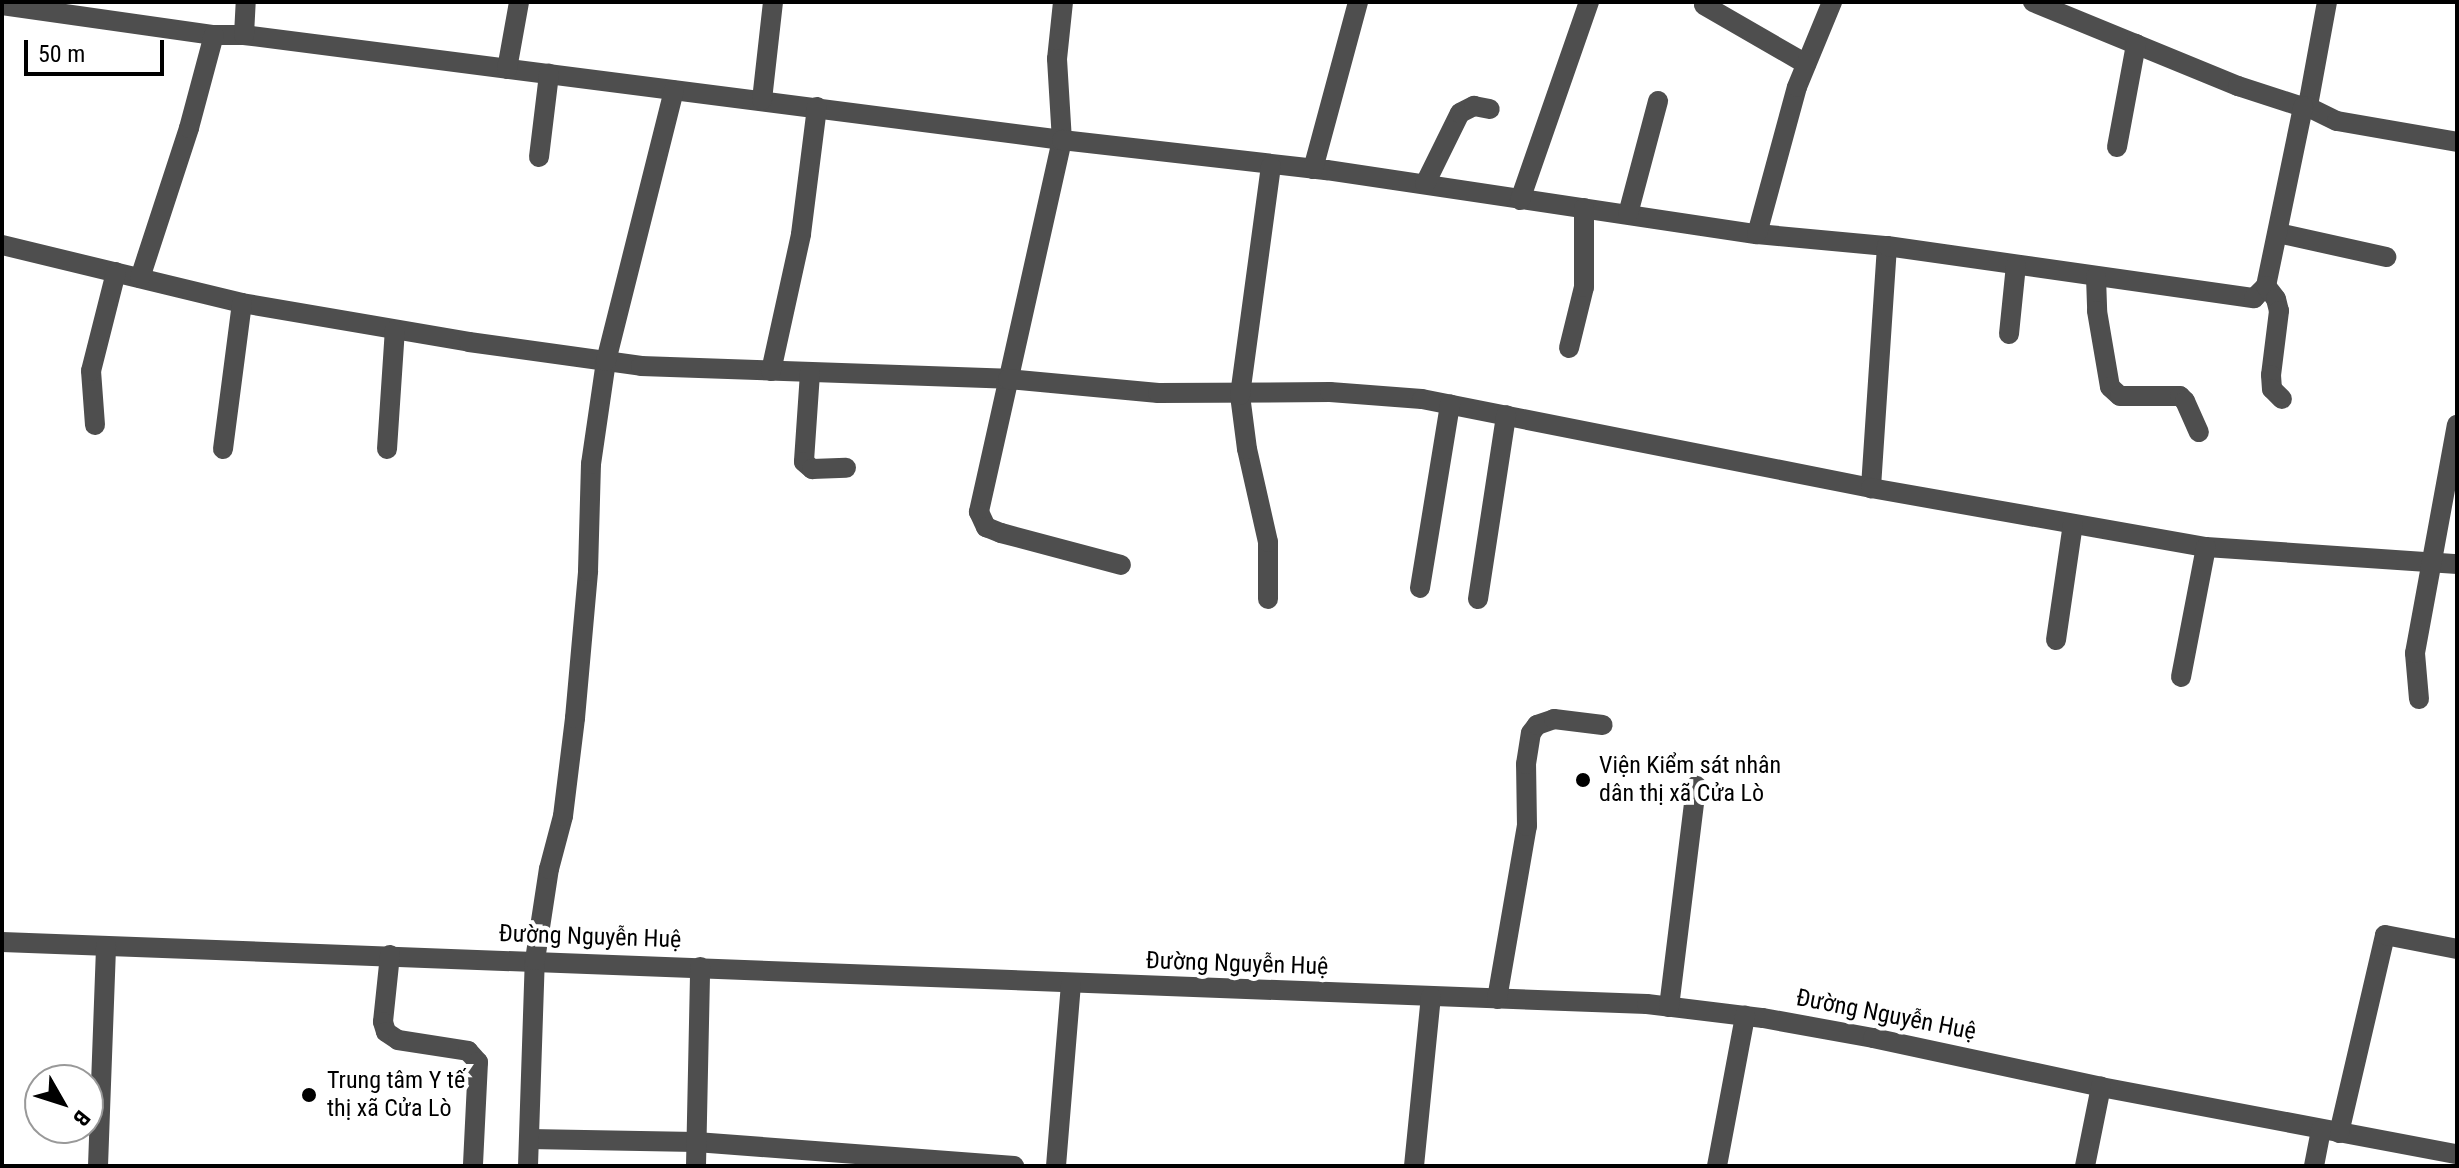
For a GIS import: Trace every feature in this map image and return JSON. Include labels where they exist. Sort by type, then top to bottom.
[{"type":"street","points":[[244,35],[246,2]]},
{"type":"street","points":[[507,69],[519,2]]},
{"type":"street","points":[[762,100],[773,2]]},
{"type":"street","points":[[1063,2],[1057,59],[1062,140],[981,498],[981,521],[1001,533],[1121,565]]},
{"type":"street","points":[[1313,169],[1358,2]]},
{"type":"street","points":[[1520,200],[1589,2]]},
{"type":"street","points":[[1757,234],[1785,125],[1832,2]]},
{"type":"street","points":[[2033,2],[2238,86],[2305,106],[2337,121],[2457,142]]},
{"type":"street","points":[[9,4],[214,35],[244,35],[1062,140],[1313,169],[1757,234],[1887,246],[2254,298],[2266,286],[2327,2]]},
{"type":"street","points":[[1704,5],[1806,64]]},
{"type":"street","points":[[140,278],[189,128],[214,35]]},
{"type":"street","points":[[2117,147],[2136,44]]},
{"type":"street","points":[[539,157],[549,74]]},
{"type":"street","points":[[528,1166],[535,960],[549,869],[563,816],[575,718],[588,571],[591,464],[606,361],[624,302],[674,90]]},
{"type":"street","points":[[1628,214],[1658,101]]},
{"type":"street","points":[[1425,184],[1460,113],[1474,106],[1490,109]]},
{"type":"street","points":[[771,371],[801,234],[817,107]]},
{"type":"street","points":[[1268,599],[1268,542],[1247,449],[1240,395],[1271,166]]},
{"type":"street","points":[[1569,348],[1584,287],[1584,208]]},
{"type":"street","points":[[2278,233],[2386,257]]},
{"type":"street","points":[[2,245],[242,303],[395,330],[606,361],[675,369],[1008,379],[1158,393],[1240,395],[1330,392],[1450,404],[1871,488],[2206,547],[2457,564]]},
{"type":"street","points":[[1871,488],[1887,246]]},
{"type":"street","points":[[2009,334],[2016,265]]},
{"type":"street","points":[[95,425],[91,371],[116,272]]},
{"type":"street","points":[[2096,277],[2097,311],[2110,387],[2120,396],[2180,396],[2199,432]]},
{"type":"street","points":[[2266,286],[2276,299],[2279,311],[2271,375],[2272,389],[2282,399]]},
{"type":"street","points":[[223,449],[242,303]]},
{"type":"street","points":[[387,449],[395,330]]},
{"type":"street","points":[[810,373],[804,462],[812,469],[846,468]]},
{"type":"street","points":[[1420,588],[1450,404]]},
{"type":"street","points":[[1478,599],[1506,415]]},
{"type":"street","points":[[2419,699],[2415,653],[2457,425]]},
{"type":"street","points":[[2056,640],[2073,524]]},
{"type":"street","points":[[2181,677],[2206,547]]},
{"type":"street","points":[[1497,999],[1527,826],[1526,764],[1531,733],[1537,725],[1554,719],[1603,725]]},
{"type":"street","points":[[1669,1007],[1696,786]]},
{"type":"street","points":[[2314,1166],[2330,1132],[2385,935],[2457,949]]},
{"type":"street","name":"Đường Nguyễn Huệ","points":[[2,942],[535,960],[1071,985],[1669,1007],[1745,1016],[1954,1054],[2101,1087],[2457,1154]]},
{"type":"street","points":[[98,1166],[106,946]]},
{"type":"street","points":[[390,955],[383,1022],[386,1032],[398,1040],[468,1051],[478,1062],[473,1166]]},
{"type":"street","points":[[696,1166],[700,967]]},
{"type":"street","points":[[1056,1166],[1071,985]]},
{"type":"street","points":[[1414,1166],[1431,997]]},
{"type":"street","points":[[1717,1166],[1745,1016]]},
{"type":"street","points":[[2085,1166],[2101,1087]]},
{"type":"street","points":[[529,1139],[696,1142],[1014,1166]]},
{"type":"place","name":"Viện Kiểm sát nhân dân thị xã Cửa Lò","points":[[1583,780]]},
{"type":"place","name":"Trung tâm Y tế thị xã Cửa Lò","points":[[309,1095]]}]
